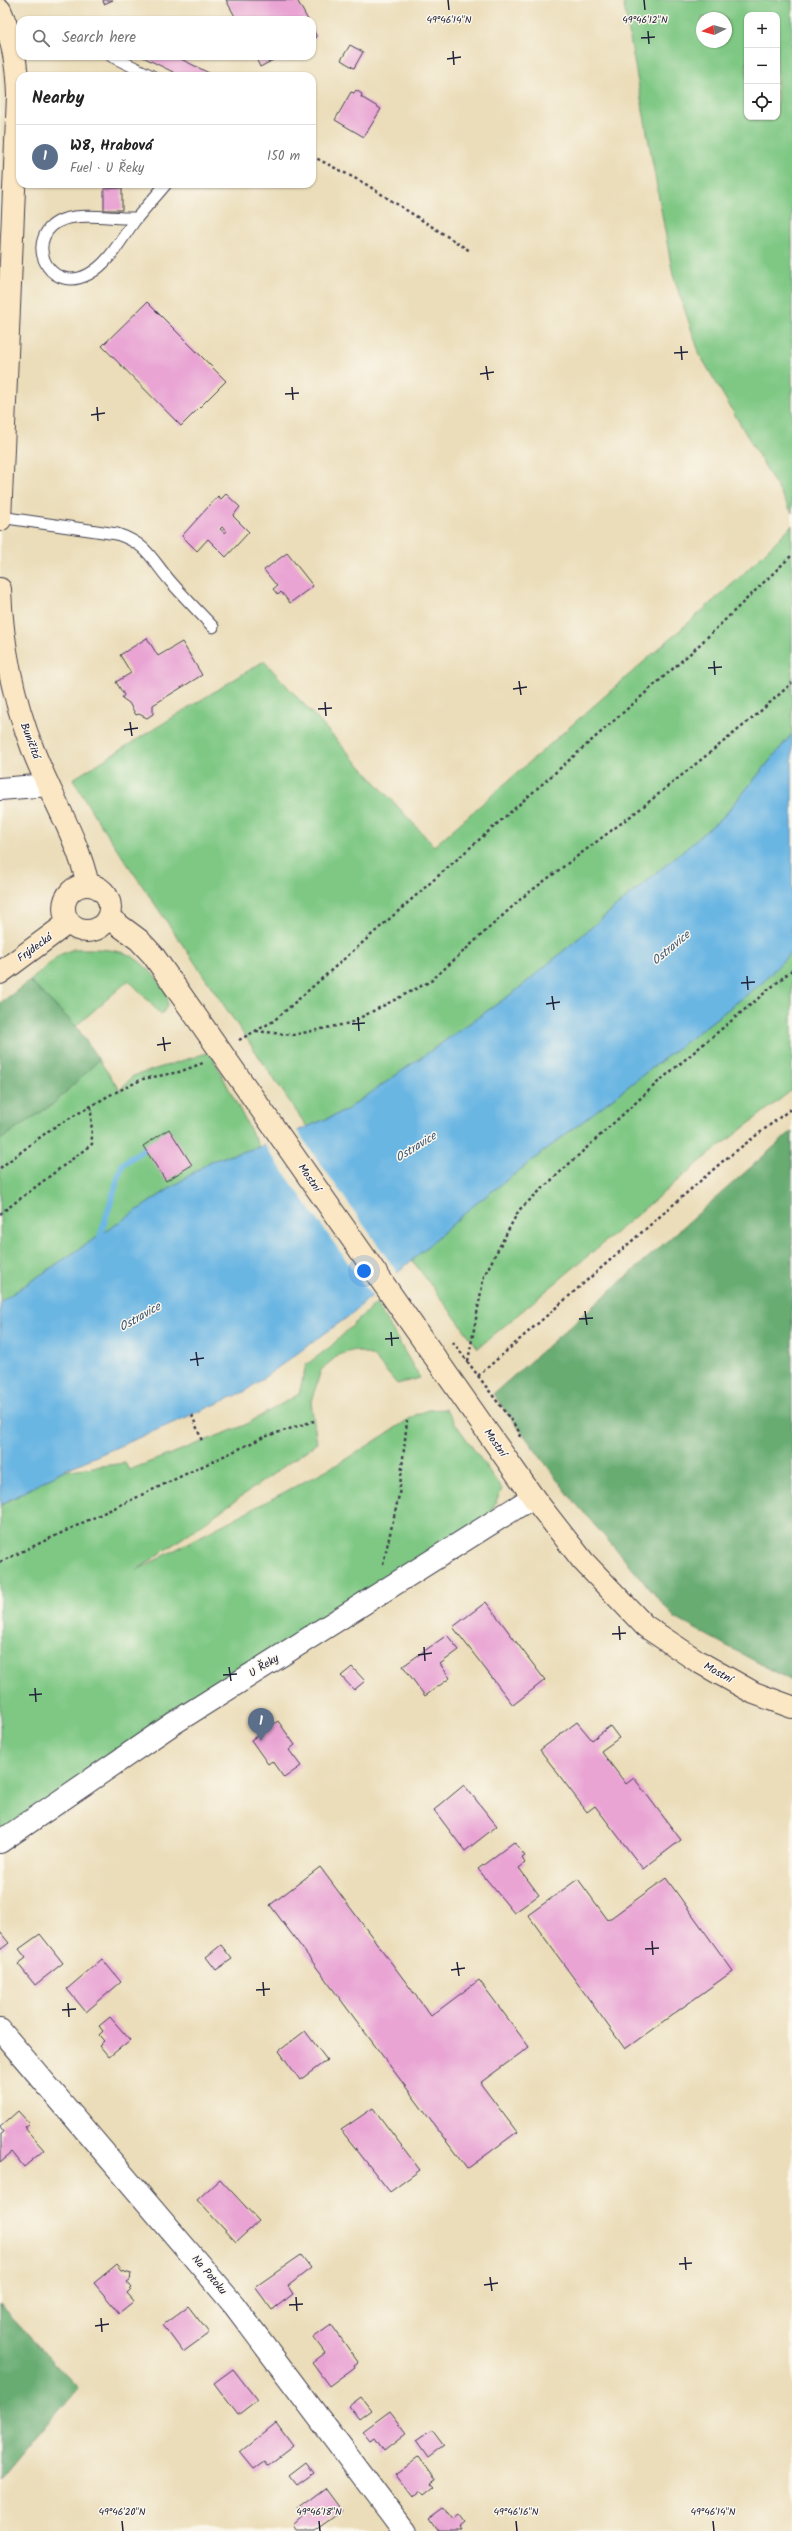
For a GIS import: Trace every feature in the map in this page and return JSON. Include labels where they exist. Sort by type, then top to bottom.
[{"type":"main road","points":[[7,22],[17,72]]},
{"type":"main road","points":[[0,518],[16,143]]},
{"type":"main road","name":"Buničitá","points":[[0,589],[4,666],[20,713],[48,785],[81,856],[88,885]]},
{"type":"main road","points":[[88,885],[98,888],[106,896],[110,906],[108,917],[99,927],[88,931],[78,929],[69,922],[64,910],[67,896],[75,889],[88,885]]},
{"type":"main road","name":"Mostní","points":[[108,917],[139,940],[153,955],[533,1497],[582,1561],[645,1626],[699,1662],[747,1689],[792,1707]]},
{"type":"main road","name":"Frýdecká","points":[[0,973],[69,922]]},
{"type":"street","points":[[0,789],[48,785]]},
{"type":"street","name":"U Řeky","points":[[0,1842],[174,1723],[533,1497]]},
{"type":"street","name":"Na Potoku","points":[[0,2030],[234,2305],[404,2531]]},
{"type":"lane","points":[[119,60],[144,72]]},
{"type":"lane","points":[[138,218],[80,216],[63,220],[50,229],[44,236],[41,247],[43,259],[56,275],[67,280],[78,279],[102,264],[163,188]]},
{"type":"lane","points":[[0,518],[117,534],[133,540],[148,550],[170,581],[213,627]]},
{"type":"path","points":[[316,158],[364,182],[470,251]]},
{"type":"path","points":[[0,1168],[50,1129],[91,1106],[143,1079],[179,1072],[204,1062],[256,1031],[284,1012],[694,650],[792,555]]},
{"type":"path","points":[[256,1031],[294,1035],[350,1022],[431,981],[523,897],[640,809],[754,718],[792,682]]},
{"type":"path","points":[[468,1361],[484,1276],[519,1210],[657,1083],[792,970]]},
{"type":"path","points":[[0,1214],[92,1144],[91,1106]]},
{"type":"path","points":[[456,1386],[479,1376],[723,1161],[792,1108]]},
{"type":"path","points":[[454,1343],[520,1433],[518,1440]]},
{"type":"path","points":[[192,1415],[202,1442]]},
{"type":"path","points":[[0,1562],[264,1437],[314,1421]]},
{"type":"path","points":[[381,1568],[399,1495],[407,1421]]},
{"type":"green space","points":[[623,0],[792,0],[792,513],[700,355],[673,275]]},
{"type":"green space","points":[[792,525],[792,734],[724,816],[517,990],[345,1111],[307,1127],[94,815],[73,779],[264,661],[434,846],[737,580]]},
{"type":"green space","points":[[74,949],[101,949],[114,951],[127,954],[138,960],[162,984],[168,1001],[164,1011],[161,1015],[129,980],[76,1026],[30,981],[59,955]]},
{"type":"green space","points":[[792,951],[792,1090],[701,1161],[478,1348],[412,1260],[473,1206],[762,983]]},
{"type":"green space","points":[[30,981],[76,1026],[99,1060],[53,1104],[0,1140],[0,1003]]},
{"type":"green space","points":[[210,1052],[259,1147],[211,1161],[0,1302],[0,1140],[53,1104],[99,1060],[120,1090],[133,1076]]},
{"type":"green space","points":[[792,1131],[792,1681],[675,1618],[572,1499],[493,1394]]},
{"type":"green space","points":[[376,1303],[420,1378],[397,1384],[373,1356],[355,1350],[338,1355],[321,1370],[311,1402],[317,1443],[137,1570],[347,1459],[417,1414],[428,1410],[445,1409],[502,1489],[491,1512],[0,1842],[0,1506],[62,1471],[125,1463],[129,1470],[243,1426],[299,1394],[306,1365],[330,1347]]},
{"type":"green space","points":[[0,2304],[78,2388],[0,2481]]},
{"type":"water","name":"Ostravice","points":[[792,734],[792,951],[762,983],[473,1206],[349,1316],[244,1392],[62,1471],[0,1505],[0,1302],[211,1161],[259,1147],[345,1111],[517,990],[724,816]]},
{"type":"pier","points":[[296,1129],[399,1275],[373,1298],[263,1143]]},
{"type":"building","points":[[103,0],[113,0],[104,4]]},
{"type":"building","points":[[226,0],[297,0],[306,16],[235,16]]},
{"type":"building","points":[[350,45],[363,52],[354,68],[341,60]]},
{"type":"building","points":[[149,60],[183,60],[207,72],[173,72]]},
{"type":"building","points":[[257,60],[273,60],[260,67]]},
{"type":"building","points":[[356,90],[362,94],[361,97],[381,109],[364,137],[335,120],[351,92],[354,93]]},
{"type":"building","points":[[122,188],[122,210],[104,210],[104,189]]},
{"type":"building","points":[[147,302],[226,381],[181,426],[102,346]]},
{"type":"building","points":[[226,494],[240,507],[233,516],[249,532],[226,557],[208,539],[197,551],[182,536],[218,496],[221,499]],"holes":[[[222,527],[227,531],[225,533],[220,529]]]},
{"type":"building","points":[[287,553],[313,586],[290,603],[281,592],[278,595],[273,589],[277,586],[264,570]]},
{"type":"building","points":[[147,638],[158,656],[182,642],[202,675],[153,705],[153,714],[147,718],[139,714],[136,715],[129,703],[122,698],[124,695],[116,682],[131,673],[120,655]]},
{"type":"building","points":[[169,1129],[192,1165],[166,1181],[143,1146]]},
{"type":"building","points":[[486,1602],[545,1680],[513,1705],[453,1627]]},
{"type":"building","points":[[447,1635],[459,1650],[440,1664],[450,1678],[425,1696],[403,1666]]},
{"type":"building","points":[[352,1667],[365,1681],[354,1690],[341,1676]]},
{"type":"building","points":[[278,1721],[295,1745],[289,1750],[301,1766],[284,1778],[272,1761],[268,1764],[251,1740]]},
{"type":"building","points":[[577,1722],[592,1740],[610,1726],[619,1738],[601,1751],[626,1784],[634,1778],[681,1840],[643,1869],[595,1806],[587,1812],[540,1750]]},
{"type":"building","points":[[464,1785],[497,1826],[465,1851],[434,1810]]},
{"type":"building","points":[[514,1842],[525,1856],[522,1858],[525,1863],[519,1868],[539,1895],[514,1913],[478,1869]]},
{"type":"building","points":[[320,1867],[431,2016],[479,1980],[529,2047],[480,2083],[517,2132],[467,2169],[270,1905]]},
{"type":"building","points":[[666,1878],[733,1971],[625,2049],[528,1915],[578,1879],[608,1920]]},
{"type":"building","points":[[0,1932],[9,1943],[0,1950]]},
{"type":"building","points":[[40,1934],[63,1963],[35,1985],[18,1964],[26,1958],[19,1949]]},
{"type":"building","points":[[221,1945],[232,1959],[216,1970],[206,1957]]},
{"type":"building","points":[[102,1959],[121,1982],[86,2012],[67,1989]]},
{"type":"building","points":[[110,2017],[130,2040],[109,2057],[99,2045],[104,2041],[99,2035],[103,2031],[99,2026]]},
{"type":"building","points":[[305,2031],[327,2060],[300,2080],[279,2051]]},
{"type":"building","points":[[373,2108],[420,2170],[390,2192],[341,2130]]},
{"type":"building","points":[[18,2111],[29,2123],[24,2127],[44,2150],[24,2167],[12,2152],[0,2162],[0,2134],[3,2132],[0,2127]]},
{"type":"building","points":[[220,2179],[259,2221],[236,2242],[197,2200]]},
{"type":"building","points":[[301,2255],[311,2268],[288,2286],[293,2294],[272,2310],[255,2287]]},
{"type":"building","points":[[117,2264],[122,2270],[131,2273],[130,2280],[127,2282],[132,2288],[127,2293],[134,2301],[119,2313],[94,2283]]},
{"type":"building","points":[[188,2306],[209,2333],[183,2352],[163,2325]]},
{"type":"building","points":[[331,2324],[358,2362],[354,2365],[355,2367],[329,2386],[312,2363],[325,2353],[313,2337]]},
{"type":"building","points":[[233,2369],[257,2400],[238,2415],[214,2383]]},
{"type":"building","points":[[361,2397],[371,2410],[359,2419],[349,2406]]},
{"type":"building","points":[[390,2411],[407,2433],[384,2451],[375,2438],[371,2441],[363,2431]]},
{"type":"building","points":[[276,2423],[293,2446],[267,2466],[264,2462],[254,2469],[240,2452]]},
{"type":"building","points":[[432,2430],[444,2446],[428,2458],[416,2441]]},
{"type":"building","points":[[418,2457],[435,2480],[430,2483],[434,2487],[425,2494],[422,2490],[413,2497],[395,2474]]},
{"type":"building","points":[[306,2462],[314,2473],[297,2485],[289,2475]]},
{"type":"building","points":[[325,2488],[342,2511],[314,2531],[296,2531],[293,2526],[303,2517],[297,2509]]},
{"type":"building","points":[[444,2507],[453,2520],[459,2515],[465,2523],[459,2528],[461,2531],[438,2531],[429,2518]]},
{"type":"waterway","points":[[100,1237],[122,1165],[145,1148]]},
{"type":"place","name":"W8, Hrabová","points":[[261,1741]]}]
